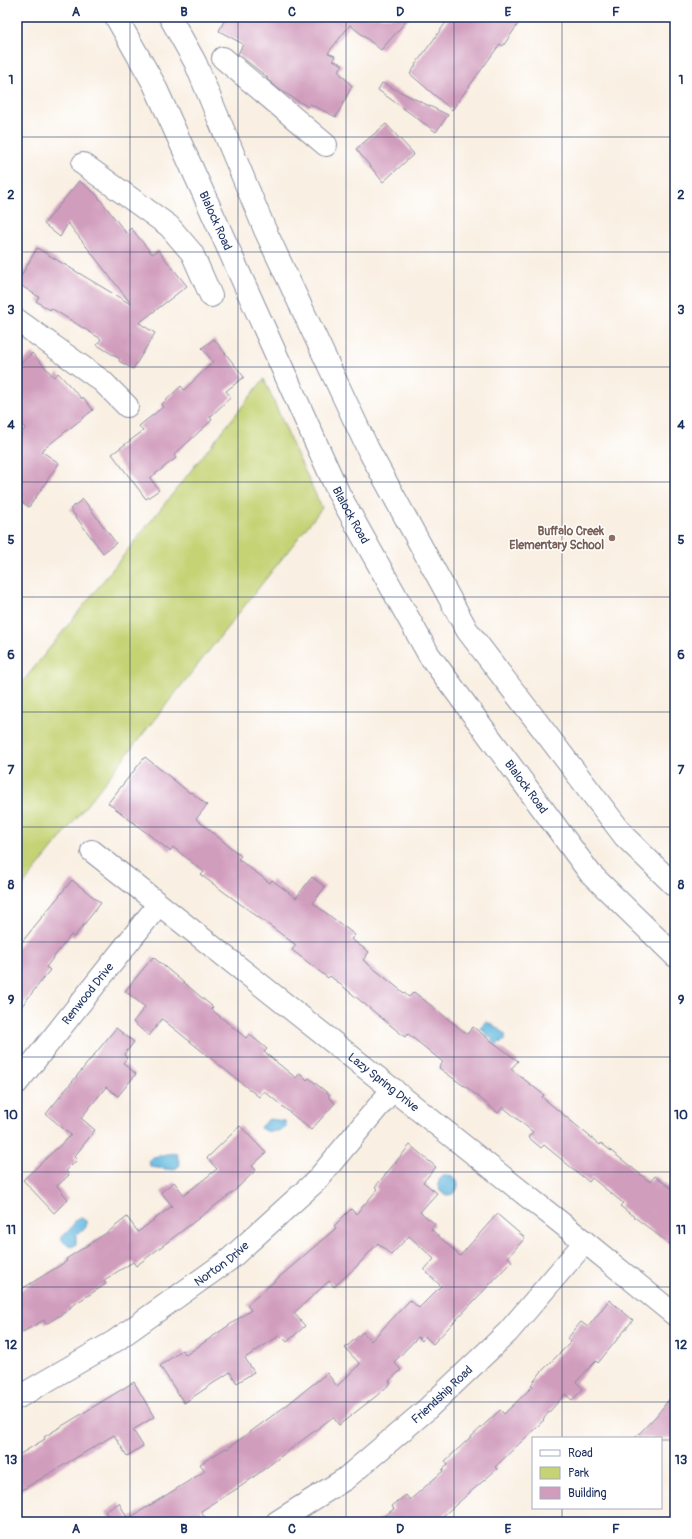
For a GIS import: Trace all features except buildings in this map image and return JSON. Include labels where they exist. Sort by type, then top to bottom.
[{"type":"main road","name":"Blalock Road","points":[[116,17],[154,84],[339,494],[429,655],[590,872],[675,956]]},
{"type":"main road","points":[[170,17],[195,62],[265,230],[368,449],[467,630],[625,837],[675,886]]},
{"type":"main road","points":[[223,58],[326,145]]},
{"type":"main road","points":[[83,164],[169,226],[192,253],[212,296]]},
{"type":"main road","points":[[17,320],[102,381],[127,406]]},
{"type":"main road","name":"Lazy Spring Drive","points":[[92,851],[158,905],[393,1089],[675,1315]]},
{"type":"main road","name":"Renwood Drive","points":[[17,1083],[158,905]]},
{"type":"main road","name":"Norton Drive","points":[[17,1398],[115,1341],[230,1259],[316,1182],[393,1089]]},
{"type":"main road","name":"Friendship Road","points":[[277,1522],[345,1479],[425,1411],[508,1332],[585,1242]]},
{"type":"green space","points":[[264,379],[322,508],[17,893],[17,689]]},
{"type":"water","points":[[485,1022],[499,1029],[506,1036],[504,1041],[498,1043],[497,1046],[490,1045],[493,1040],[481,1028]]},
{"type":"water","points":[[269,1119],[285,1121],[286,1127],[273,1132],[260,1128]]},
{"type":"water","points":[[172,1153],[177,1154],[180,1165],[174,1170],[150,1167],[149,1160],[153,1157]]},
{"type":"water","points":[[448,1175],[455,1178],[458,1185],[455,1192],[448,1195],[441,1192],[438,1185],[441,1178]]},
{"type":"water","points":[[78,1218],[82,1218],[86,1221],[86,1226],[84,1230],[76,1235],[76,1244],[72,1247],[65,1244],[61,1237],[70,1229]]},
{"type":"place","name":"Buffalo Creek Elementary School","points":[[612,538]]}]
